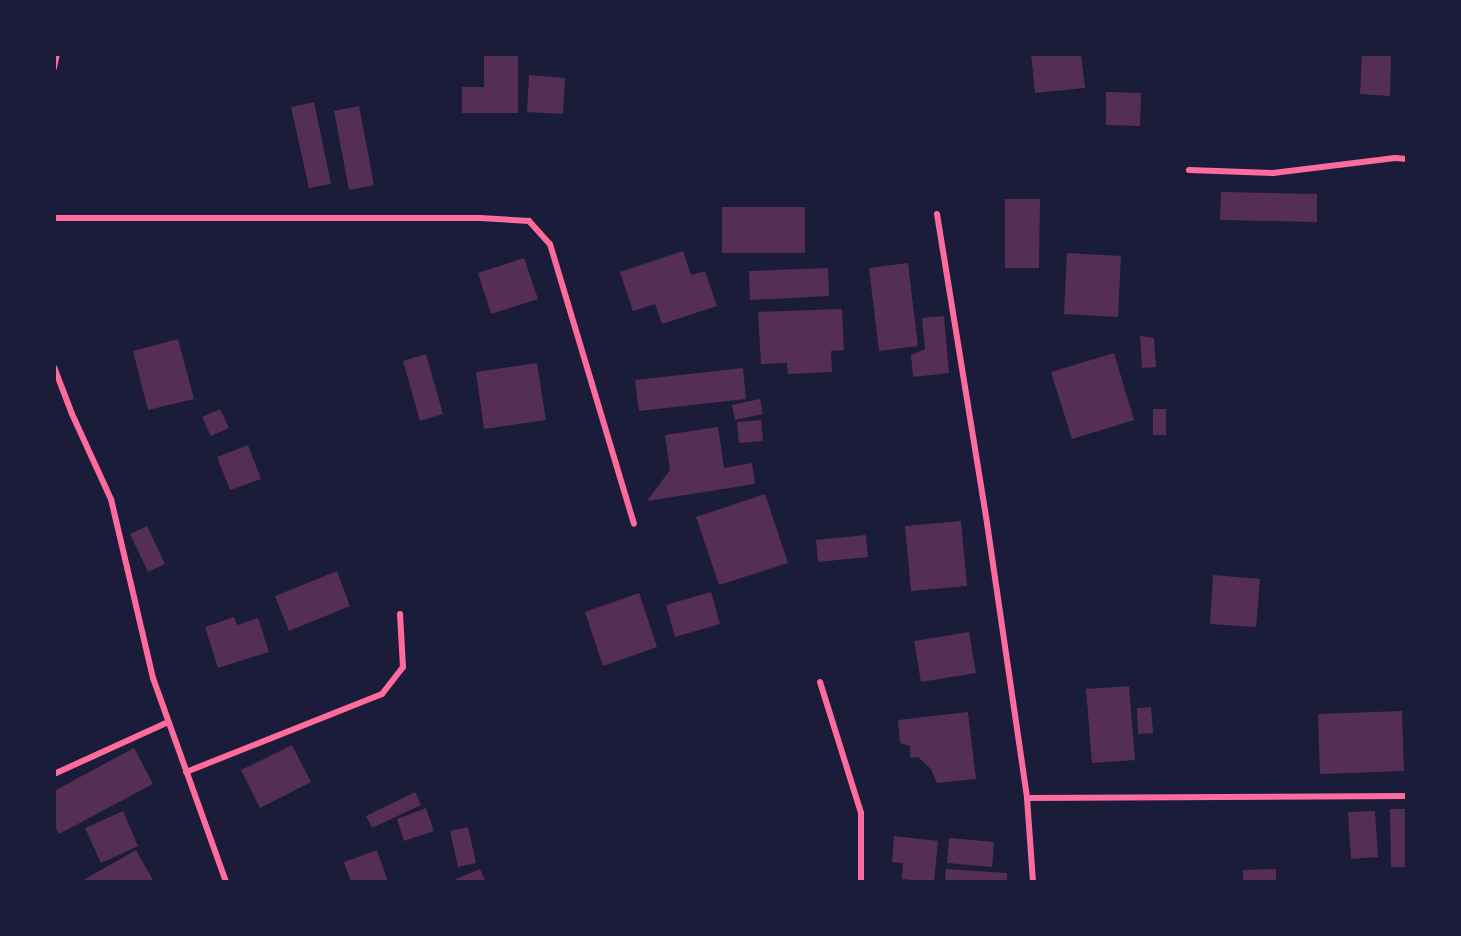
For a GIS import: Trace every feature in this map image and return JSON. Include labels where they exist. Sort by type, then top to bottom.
[{"type":"street","points":[[54,68],[57,54]]},
{"type":"street","points":[[1189,170],[1273,173],[1395,158],[1407,159]]},
{"type":"street","points":[[937,214],[987,524],[1027,798],[1033,882]]},
{"type":"street","points":[[54,218],[480,218],[529,221],[550,244],[634,524]]},
{"type":"street","points":[[54,367],[72,414],[111,499],[153,678],[226,882]]},
{"type":"street","points":[[186,772],[382,694],[403,667],[400,615]]},
{"type":"street","points":[[820,682],[861,813],[861,882]]},
{"type":"street","points":[[54,774],[168,722]]},
{"type":"street","points":[[1027,798],[1407,796]]},
{"type":"building","points":[[1031,54],[1081,54],[1085,88],[1035,93]]},
{"type":"building","points":[[1362,54],[1391,54],[1390,96],[1360,94]]},
{"type":"building","points":[[484,56],[518,56],[518,113],[462,113],[462,87],[484,87]]},
{"type":"building","points":[[529,75],[565,78],[563,114],[527,112]]},
{"type":"building","points":[[1106,92],[1141,93],[1140,126],[1106,125]]},
{"type":"building","points":[[314,102],[331,184],[309,188],[291,107]]},
{"type":"building","points":[[359,106],[374,185],[349,190],[334,111]]},
{"type":"building","points":[[1221,192],[1317,194],[1317,222],[1220,220]]},
{"type":"building","points":[[1005,199],[1040,199],[1039,268],[1005,268]]},
{"type":"building","points":[[722,207],[805,207],[805,253],[722,253]]},
{"type":"building","points":[[683,251],[691,275],[705,271],[717,306],[662,324],[655,304],[633,311],[620,272]]},
{"type":"building","points":[[1067,253],[1121,256],[1118,317],[1064,314]]},
{"type":"building","points":[[524,258],[538,299],[491,314],[478,273]]},
{"type":"building","points":[[908,263],[918,346],[879,351],[869,268]]},
{"type":"building","points":[[828,268],[829,296],[750,300],[749,271]]},
{"type":"building","points":[[842,309],[844,350],[831,351],[832,372],[788,374],[787,363],[761,364],[758,312]]},
{"type":"building","points":[[944,316],[949,373],[913,377],[911,355],[925,349],[922,318]]},
{"type":"building","points":[[1140,336],[1154,338],[1156,367],[1142,368]]},
{"type":"building","points":[[178,339],[194,399],[148,410],[133,351]]},
{"type":"building","points":[[1114,353],[1134,420],[1072,439],[1051,372]]},
{"type":"building","points":[[426,354],[443,414],[420,421],[403,361]]},
{"type":"building","points":[[537,363],[546,420],[484,429],[476,372]]},
{"type":"building","points":[[743,368],[746,399],[639,411],[635,380]]},
{"type":"building","points":[[760,399],[763,414],[735,420],[732,405]]},
{"type":"building","points":[[220,409],[229,428],[211,436],[202,417]]},
{"type":"building","points":[[1153,409],[1166,409],[1166,435],[1153,435]]},
{"type":"building","points":[[761,420],[763,441],[739,443],[737,422]]},
{"type":"building","points":[[718,427],[724,468],[752,463],[755,484],[647,501],[670,470],[665,435]]},
{"type":"building","points":[[248,445],[261,479],[230,490],[217,457]]},
{"type":"building","points":[[765,494],[788,563],[719,585],[696,517]]},
{"type":"building","points":[[961,521],[967,586],[911,591],[905,526]]},
{"type":"building","points":[[147,526],[165,564],[148,572],[130,534]]},
{"type":"building","points":[[866,535],[868,557],[818,562],[816,540]]},
{"type":"building","points":[[337,571],[350,606],[289,631],[275,596]]},
{"type":"building","points":[[1213,575],[1260,579],[1256,627],[1210,624]]},
{"type":"building","points":[[711,592],[720,624],[675,637],[666,605]]},
{"type":"building","points":[[639,593],[657,647],[603,666],[585,612]]},
{"type":"building","points":[[234,617],[237,625],[258,618],[269,652],[218,668],[205,627]]},
{"type":"building","points":[[969,632],[976,673],[921,682],[914,641]]},
{"type":"building","points":[[1129,686],[1135,760],[1092,763],[1086,689]]},
{"type":"building","points":[[1151,707],[1153,733],[1138,734],[1137,708]]},
{"type":"building","points":[[1402,711],[1404,771],[1320,774],[1318,714]]},
{"type":"building","points":[[968,712],[976,779],[937,783],[931,769],[918,757],[910,758],[910,746],[900,743],[898,720]]},
{"type":"building","points":[[292,745],[311,782],[260,808],[241,770]]},
{"type":"building","points":[[134,748],[153,784],[59,834],[54,824],[54,791]]},
{"type":"building","points":[[415,792],[421,805],[372,828],[366,816]]},
{"type":"building","points":[[426,808],[434,831],[404,841],[397,819]]},
{"type":"building","points":[[1390,809],[1407,809],[1407,867],[1391,867]]},
{"type":"building","points":[[123,811],[138,846],[101,863],[85,828]]},
{"type":"building","points":[[1375,811],[1378,857],[1351,859],[1348,812]]},
{"type":"building","points":[[468,827],[476,863],[458,867],[450,831]]},
{"type":"building","points":[[894,836],[938,841],[934,882],[902,879],[903,863],[892,862]]},
{"type":"building","points":[[949,838],[994,842],[992,867],[947,863]]},
{"type":"building","points":[[136,850],[154,882],[80,882]]},
{"type":"building","points":[[377,850],[388,882],[351,882],[344,862]]},
{"type":"building","points":[[480,869],[486,882],[449,882]]},
{"type":"building","points":[[946,869],[1007,873],[1007,882],[945,882]]},
{"type":"building","points":[[1276,869],[1276,882],[1243,882],[1243,870]]}]
